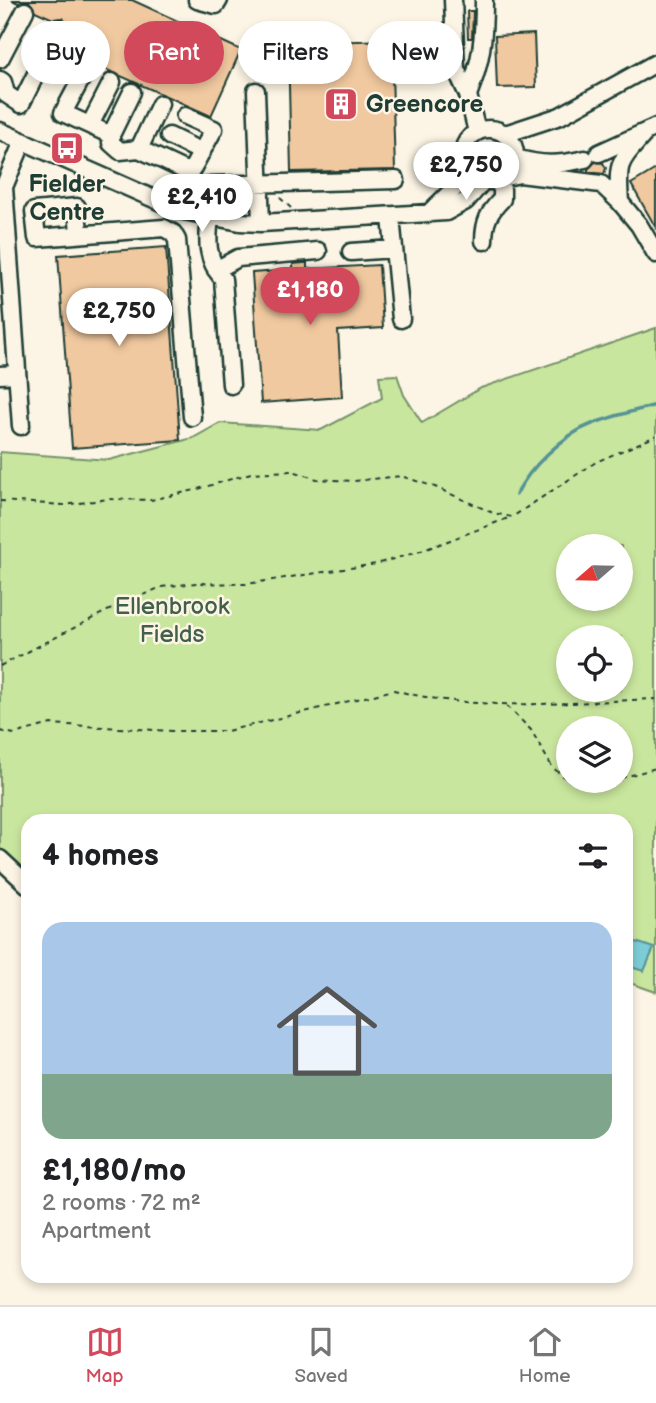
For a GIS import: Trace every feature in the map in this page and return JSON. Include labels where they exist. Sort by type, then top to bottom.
[{"type":"street","points":[[197,0],[216,5],[219,0]]},
{"type":"street","points":[[453,0],[456,69],[468,95],[477,132]]},
{"type":"street","points":[[468,95],[484,35],[484,0]]},
{"type":"street","points":[[0,59],[25,11]]},
{"type":"street","points":[[506,134],[560,116],[656,63]]},
{"type":"street","points":[[0,80],[6,94],[21,104],[31,84]]},
{"type":"street","points":[[90,125],[112,82]]},
{"type":"street","points":[[79,84],[63,113],[111,135]]},
{"type":"street","points":[[256,91],[261,223]]},
{"type":"street","points":[[132,93],[111,135],[111,143],[120,151],[139,149],[190,173],[214,129],[185,116]]},
{"type":"street","points":[[139,149],[160,104]]},
{"type":"street","points":[[0,131],[179,210],[261,223],[391,217],[428,214],[446,212],[513,167],[516,158],[512,141],[506,134],[490,128],[472,134],[464,149],[467,167],[463,180],[428,214]]},
{"type":"street","points":[[516,158],[557,166],[592,156],[650,131]]},
{"type":"street","points":[[620,201],[617,169],[625,156],[650,131]]},
{"type":"street","points":[[169,135],[202,152]]},
{"type":"street","points":[[21,426],[4,187],[23,141]]},
{"type":"street","points":[[105,177],[120,151]]},
{"type":"street","points":[[467,167],[474,176],[494,180],[520,174],[601,184],[620,201],[639,225],[656,254]]},
{"type":"street","points":[[210,185],[396,180]]},
{"type":"street","points":[[484,241],[484,226],[490,211],[502,199],[502,189],[494,180]]},
{"type":"street","points":[[6,213],[77,207],[79,234]]},
{"type":"street","points":[[34,211],[37,237],[164,228],[173,233],[177,240],[192,417]]},
{"type":"street","points":[[210,217],[207,249],[223,279],[231,385]]},
{"type":"street","points":[[391,217],[401,319]]},
{"type":"street","points":[[351,252],[394,249]]},
{"type":"street","points":[[216,270],[238,258],[318,251]]},
{"type":"street","points":[[0,375],[18,374]]},
{"type":"street","points":[[0,859],[21,878]]},
{"type":"path","points":[[0,666],[104,612],[161,587],[196,583],[246,584],[376,564],[421,551],[512,517],[596,463],[656,436]]},
{"type":"path","points":[[0,500],[64,505],[109,499],[150,500],[251,473],[293,471],[317,479],[354,481],[401,476],[435,487],[493,513],[512,517]]},
{"type":"path","points":[[0,731],[14,734],[51,724],[172,731],[227,730],[394,690],[416,696],[506,705],[656,699]]},
{"type":"path","points":[[506,705],[531,730],[556,770]]},
{"type":"path","points":[[633,775],[656,768]]},
{"type":"green space","name":"Ellenbrook Fields","points":[[656,328],[656,992],[633,984],[633,814],[21,814],[21,870],[0,852],[0,452],[109,460],[193,438],[220,423],[321,430],[382,398],[379,376],[397,375],[404,395],[422,423],[481,388]]},
{"type":"water","points":[[633,941],[654,948],[644,971],[633,968]]},
{"type":"building","points":[[12,0],[132,0],[178,21],[124,21],[124,77],[110,71],[110,21],[53,19],[35,11],[29,1],[18,3]]},
{"type":"building","points":[[467,11],[473,11],[472,38],[468,38]]},
{"type":"building","points":[[534,34],[536,87],[497,88],[495,36]]},
{"type":"building","name":"Greencore","points":[[353,41],[367,41],[367,84],[392,84],[395,170],[291,172],[289,84],[353,84]]},
{"type":"building","points":[[224,42],[238,49],[238,57],[211,116],[139,84],[224,84]]},
{"type":"building","points":[[595,162],[603,163],[606,168],[604,174],[588,172]]},
{"type":"building","points":[[656,169],[656,228],[631,184]]},
{"type":"building","points":[[166,247],[180,440],[72,448],[58,255]]},
{"type":"building","points":[[307,263],[307,269],[379,265],[383,328],[338,331],[342,397],[261,403],[252,273],[293,270],[293,264]]},
{"type":"waterway","points":[[516,495],[538,464],[570,436],[600,421],[656,405]]},
{"type":"place","name":"Greencore","points":[[341,104]]},
{"type":"place","name":"Fielder Centre","points":[[67,148]]}]
